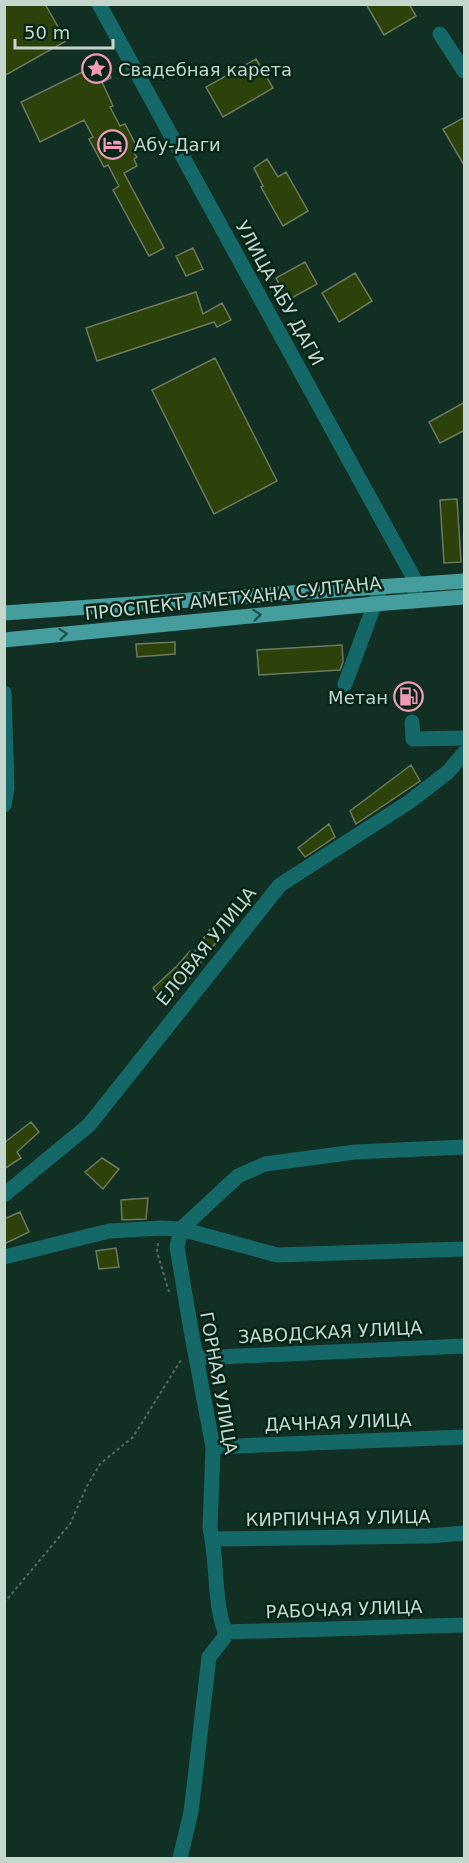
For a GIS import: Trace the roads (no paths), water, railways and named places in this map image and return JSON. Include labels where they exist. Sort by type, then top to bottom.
[{"type":"main road","points":[[4,613],[465,581]]},
{"type":"main road","name":"ПРОСПЕКТ АМЕТХАНА СУЛТАНА","points":[[4,640],[374,603],[465,597]]},
{"type":"street","name":"УЛИЦА АБУ ДАГИ","points":[[99,4],[417,584]]},
{"type":"street","points":[[440,34],[465,71]]},
{"type":"street","points":[[413,601],[417,584]]},
{"type":"street","points":[[345,684],[381,587]]},
{"type":"street","points":[[4,693],[7,788],[4,805]]},
{"type":"street","points":[[412,722],[413,739],[465,738]]},
{"type":"street","name":"ЕЛОВАЯ УЛИЦА","points":[[4,1195],[89,1125],[280,885],[409,802],[448,772],[465,753]]},
{"type":"street","points":[[181,1229],[238,1176],[265,1164],[356,1152],[465,1147]]},
{"type":"street","points":[[4,1257],[109,1231],[161,1228],[181,1229],[277,1255],[465,1249]]},
{"type":"street","name":"ГОРНАЯ УЛИЦА","points":[[181,1229],[177,1247],[213,1447],[210,1528],[213,1539],[216,1593],[225,1632]]},
{"type":"street","name":"ЗАВОДСКАЯ УЛИЦА","points":[[197,1358],[465,1346]]},
{"type":"street","name":"ДАЧНАЯ УЛИЦА","points":[[213,1447],[465,1437]]},
{"type":"street","name":"КИРПИЧНАЯ УЛИЦА","points":[[213,1539],[418,1536],[465,1533]]},
{"type":"street","name":"РАБОЧАЯ УЛИЦА","points":[[225,1632],[465,1624]]},
{"type":"street","points":[[180,1858],[192,1812],[209,1657],[224,1638],[225,1632]]},
{"type":"place","name":"Свадебная карета","points":[[97,69]]},
{"type":"place","name":"Абу-Даги","points":[[113,144]]},
{"type":"place","name":"Метан","points":[[409,697]]}]
